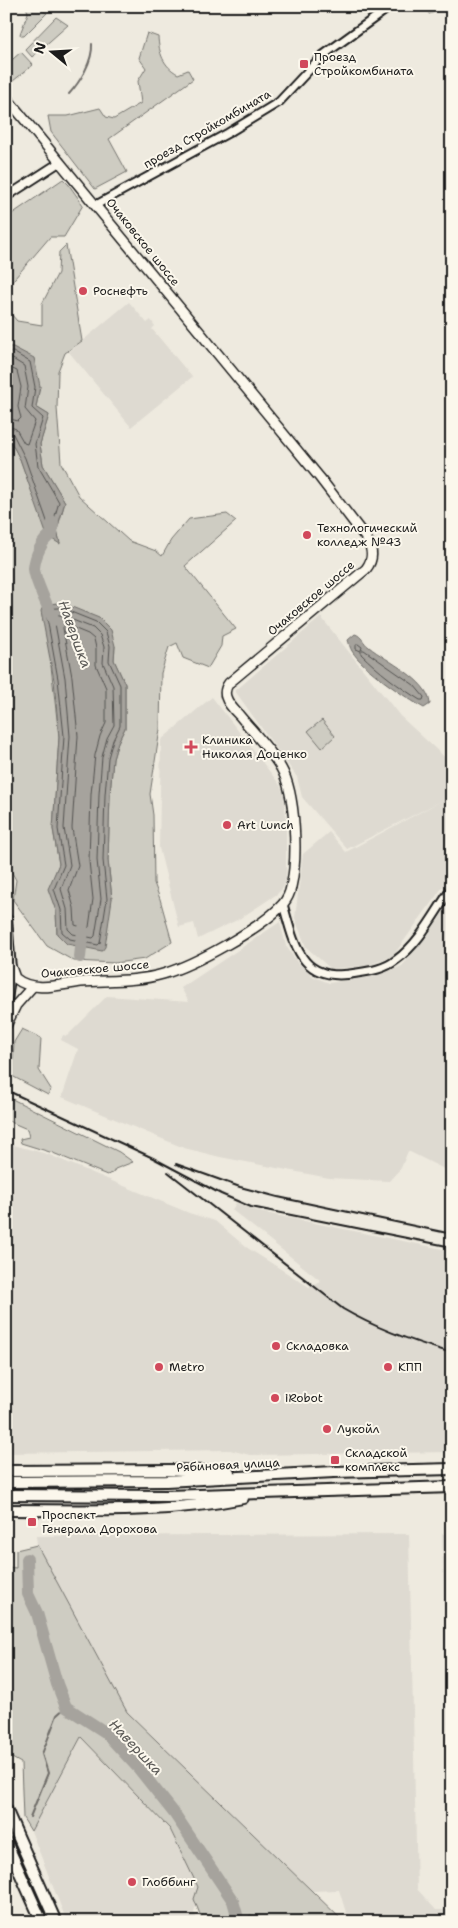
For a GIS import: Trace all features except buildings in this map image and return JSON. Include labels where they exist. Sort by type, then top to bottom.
[{"type":"main road","points":[[6,919],[9,962],[6,1001]]},
{"type":"main road","name":"Рябиновая улица","points":[[6,1482],[166,1481],[358,1470],[452,1470]]},
{"type":"main road","points":[[6,1471],[216,1471],[262,1476]]},
{"type":"main road","points":[[6,1495],[167,1496],[452,1487]]},
{"type":"main road","points":[[6,1510],[152,1510],[220,1503],[273,1492]]},
{"type":"main road","points":[[6,1809],[56,1922]]},
{"type":"main road","points":[[6,1842],[42,1922]]},
{"type":"street","name":"проезд Стройкомбината","points":[[96,205],[228,133],[279,102],[322,56],[391,6]]},
{"type":"street","name":"Очаковское шоссе","points":[[6,97],[320,478],[366,538],[372,549],[372,559],[366,569],[229,683],[225,691],[231,706],[282,768],[287,782],[294,821],[294,852],[291,888],[283,904],[231,942],[163,974],[142,979],[32,987],[15,978],[9,962]]},
{"type":"street","points":[[6,197],[60,162]]},
{"type":"street","points":[[283,904],[293,940],[299,953],[320,972],[336,976],[376,970],[397,960],[417,938],[452,888]]},
{"type":"street","name":"Очаковское шоссе","points":[[6,1026],[16,1004],[32,987]]},
{"type":"shaded area","points":[[26,6],[35,6],[47,13],[24,36],[21,36],[20,34],[28,13]]},
{"type":"shaded area","points":[[425,6],[448,6],[449,7],[429,14]]},
{"type":"shaded area","points":[[56,17],[68,25],[32,57],[25,49]]},
{"type":"shaded area","points":[[147,33],[158,37],[161,54],[165,63],[173,71],[178,74],[188,70],[193,79],[109,139],[127,172],[95,189],[51,132],[48,116],[68,116],[100,108],[106,117],[114,119],[141,103],[138,81],[146,68],[139,58]]},
{"type":"shaded area","points":[[21,52],[33,65],[13,81],[6,75],[6,65]]},
{"type":"shaded area","points":[[63,179],[83,205],[64,237],[50,237],[9,285],[6,299],[6,218]]},
{"type":"shaded area","points":[[66,245],[82,341],[65,353],[58,371],[57,408],[61,463],[79,496],[129,541],[156,551],[162,556],[171,540],[189,519],[227,514],[236,521],[185,566],[236,629],[222,636],[221,646],[208,668],[183,658],[177,643],[169,647],[161,673],[160,729],[150,794],[153,815],[154,883],[172,942],[145,959],[115,963],[74,961],[47,946],[13,900],[16,880],[6,862],[6,612],[8,611],[6,579],[6,433],[20,459],[33,494],[60,543],[57,530],[65,502],[43,465],[40,444],[49,415],[36,407],[40,386],[13,347],[6,347],[6,308],[17,321],[42,325],[42,304],[58,273],[59,252]],"holes":[[[62,603],[115,646],[114,660],[125,684],[125,728],[113,759],[110,795],[108,860],[112,899],[57,934],[56,911],[49,889],[59,864],[53,829],[59,737],[44,604]]]},
{"type":"shaded area","points":[[129,302],[147,323],[151,320],[155,326],[152,329],[192,377],[131,427],[69,352]]},
{"type":"shaded area","points":[[321,617],[400,716],[452,764],[452,874],[393,956],[367,966],[331,969],[306,947],[295,918],[303,854],[329,832],[346,852],[443,800],[347,849],[302,797],[297,777],[235,691]]},
{"type":"shaded area","points":[[212,697],[280,785],[284,794],[286,879],[283,888],[277,894],[239,919],[198,939],[194,923],[179,927],[159,848],[161,740]]},
{"type":"shaded area","points":[[322,720],[335,736],[322,748],[308,731]]},
{"type":"shaded area","points":[[452,899],[452,1173],[408,1151],[401,1168],[389,1181],[329,1178],[220,1157],[184,1148],[62,1097],[78,1049],[61,1040],[63,1035],[67,1036],[107,996],[189,1002],[181,988],[280,922],[286,946],[297,962],[314,977],[329,983],[376,976],[402,966],[429,934]]},
{"type":"shaded area","points":[[22,1029],[41,1038],[39,1070],[51,1089],[48,1095],[12,1076],[14,1042]]},
{"type":"shaded area","points":[[6,1096],[119,1152],[133,1162],[115,1169],[113,1173],[107,1175],[53,1153],[21,1143],[20,1139],[29,1137],[27,1129],[6,1120]]},
{"type":"shaded area","points":[[6,1143],[47,1154],[189,1213],[215,1221],[246,1247],[309,1287],[321,1281],[232,1210],[236,1203],[260,1212],[452,1251],[452,1452],[250,1455],[230,1450],[6,1453]]},
{"type":"shaded area","points":[[409,1534],[417,1889],[436,1910],[452,1910],[452,1922],[417,1922],[415,1916],[375,1922],[349,1922],[339,1890],[311,1891],[127,1712],[39,1560],[36,1536]]},
{"type":"shaded area","points":[[442,1534],[452,1534],[452,1753],[448,1754]]},
{"type":"shaded area","points":[[37,1545],[127,1712],[344,1922],[203,1922],[194,1899],[198,1887],[170,1829],[81,1737],[31,1831],[23,1818],[21,1763],[12,1758],[6,1748],[6,1567],[16,1568],[16,1550]]},
{"type":"shaded area","points":[[81,1737],[170,1829],[202,1887],[194,1912],[198,1922],[67,1922],[31,1831]]},
{"type":"water","points":[[6,347],[13,347],[34,358],[40,386],[36,407],[49,415],[40,444],[43,465],[65,502],[57,529],[60,544],[47,536],[20,459],[6,433]]},
{"type":"water","points":[[62,603],[99,618],[111,630],[115,646],[114,660],[125,684],[125,728],[113,759],[108,860],[112,899],[105,947],[102,951],[67,944],[57,934],[56,911],[48,889],[59,864],[53,829],[59,737],[54,680],[41,611],[44,604]]},
{"type":"water","points":[[355,634],[369,647],[415,679],[428,695],[430,704],[424,708],[396,690],[365,666],[352,651],[348,640]]},
{"type":"water","points":[[250,1915],[268,1920],[269,1922],[243,1922]]},
{"type":"waterway","points":[[69,94],[85,71],[92,51],[92,44]]},
{"type":"waterway","name":"Навершка","points":[[53,522],[52,534],[48,536],[40,549],[34,568],[45,602],[54,620]]},
{"type":"waterway","name":"Навершка","points":[[80,957],[83,930]]},
{"type":"waterway","name":"Навершка","points":[[27,1559],[28,1594],[37,1613],[57,1684],[66,1707],[105,1732],[139,1769],[174,1813],[233,1901],[239,1922]]},
{"type":"waterway","points":[[30,1817],[48,1773],[42,1754],[57,1715],[66,1707]]},
{"type":"railway","points":[[6,1090],[153,1158],[221,1194],[251,1207],[452,1247]]},
{"type":"railway","points":[[176,1164],[240,1187],[278,1197],[452,1234]]},
{"type":"railway","points":[[168,1172],[343,1309],[369,1323],[396,1334],[452,1353]]},
{"type":"place","name":"Проезд Стройкомбината","points":[[304,64]]},
{"type":"place","name":"Роснефть","points":[[83,291]]},
{"type":"place","name":"Технологический колледж №43","points":[[307,535]]},
{"type":"place","name":"Клиника Николая Доценко","points":[[191,747]]},
{"type":"place","name":"Art Lunch","points":[[227,825]]},
{"type":"place","name":"Складовка","points":[[276,1346]]},
{"type":"place","name":"Metro","points":[[159,1367]]},
{"type":"place","name":"КПП","points":[[388,1367]]},
{"type":"place","name":"iRobot","points":[[275,1398]]},
{"type":"place","name":"Лукойл","points":[[327,1429]]},
{"type":"place","name":"Складской комплекс","points":[[335,1460]]},
{"type":"place","name":"Проспект Генерала Дорохова","points":[[32,1522]]},
{"type":"place","name":"Глоббинг","points":[[132,1882]]}]
